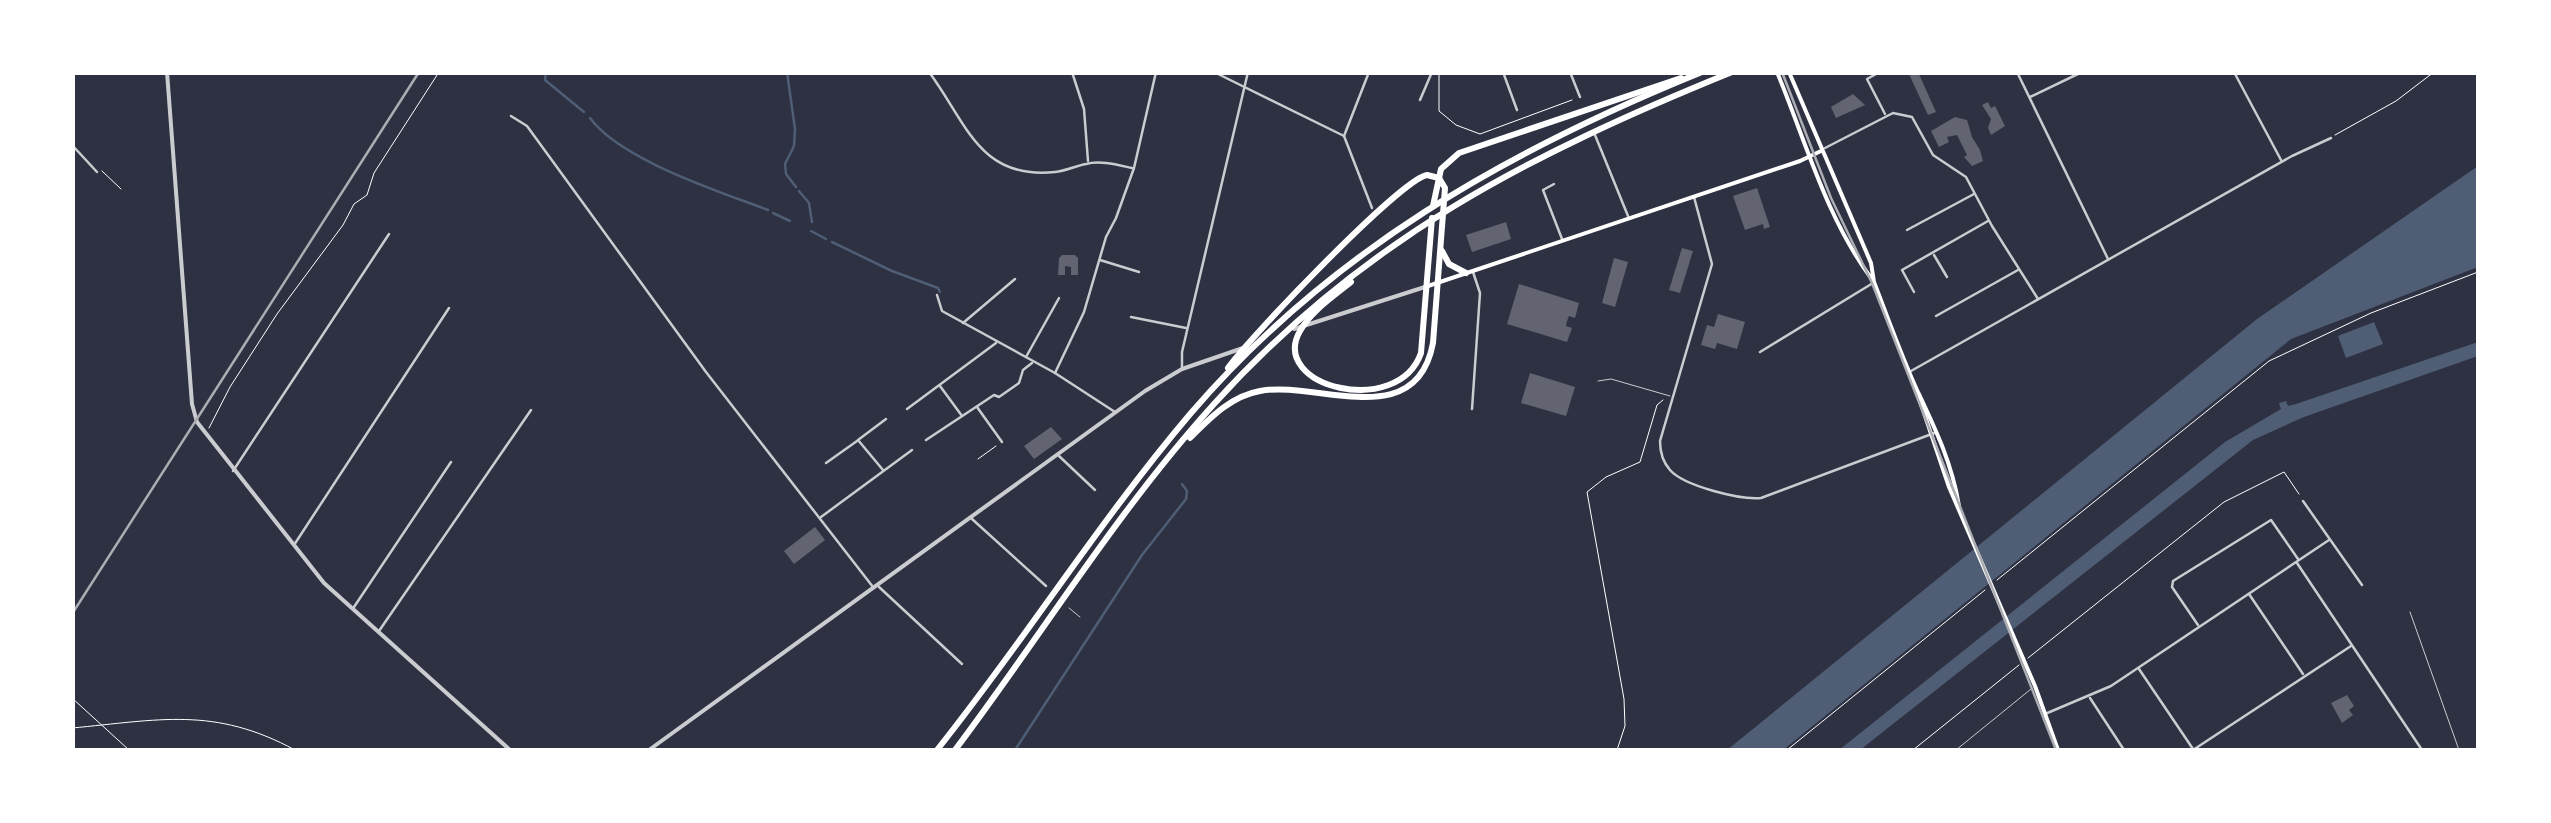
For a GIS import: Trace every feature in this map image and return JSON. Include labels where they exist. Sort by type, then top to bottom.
[{"type":"highway","points":[[937,750],[1114,508],[1219,382],[1274,328],[1340,270],[1453,191],[1582,125],[1702,72]]},
{"type":"highway","points":[[955,750],[1176,449],[1298,319],[1360,269],[1453,204],[1522,165],[1732,72]]},
{"type":"highway","points":[[1360,269],[1358,276],[1312,316],[1296,339],[1300,365],[1314,378],[1340,388],[1362,390],[1389,386],[1405,378],[1420,359],[1437,177],[1446,162],[1460,153],[1692,76]]},
{"type":"highway","points":[[1176,449],[1231,402],[1261,390],[1302,389],[1372,398],[1403,389],[1422,372],[1432,352],[1439,282],[1446,188],[1437,177],[1420,176],[1408,185],[1234,358],[1219,382]]},
{"type":"highway","points":[[1441,250],[1449,264],[1469,272]]},
{"type":"main road","points":[[1777,72],[1809,157],[1851,248],[1874,282]]},
{"type":"main road","points":[[1789,72],[1870,262],[1930,435],[2058,750]]},
{"type":"main road","points":[[1428,286],[1820,151]]},
{"type":"main road","points":[[1918,393],[1938,432],[1959,506]]},
{"type":"street","points":[[167,72],[192,404],[204,435],[323,582],[510,750]]},
{"type":"street","points":[[929,72],[976,146],[998,164],[1042,172],[1068,170],[1088,162],[1134,168]]},
{"type":"street","points":[[1072,72],[1084,109],[1088,162]]},
{"type":"street","points":[[1055,373],[1084,312],[1098,260],[1134,168],[1156,72]]},
{"type":"street","points":[[1214,72],[1344,136]]},
{"type":"street","points":[[1182,369],[1188,328],[1248,72]]},
{"type":"street","points":[[1369,72],[1344,136],[1372,208]]},
{"type":"street","points":[[1420,100],[1432,72]]},
{"type":"street","points":[[1503,72],[1517,110]]},
{"type":"street","points":[[1570,72],[1580,97]]},
{"type":"street","points":[[2017,72],[2108,260]]},
{"type":"street","points":[[2029,98],[2082,72]]},
{"type":"street","points":[[2234,72],[2282,162]]},
{"type":"street","points":[[1878,73],[1867,79],[1886,116]]},
{"type":"street","points":[[1820,151],[1886,116],[1900,112],[1912,117],[1933,155],[1962,172],[2038,300]]},
{"type":"street","points":[[511,116],[527,126],[706,372],[876,587],[962,664]]},
{"type":"street","points":[[1594,134],[1629,218]]},
{"type":"street","points":[[1910,372],[2331,138]]},
{"type":"street","points":[[72,144],[98,172]]},
{"type":"street","points":[[1554,184],[1543,190],[1562,240]]},
{"type":"street","points":[[1907,230],[1975,194]]},
{"type":"street","points":[[1693,195],[1712,264],[1660,441],[1669,470],[1686,481],[1742,498],[1774,494],[1938,432]]},
{"type":"street","points":[[1947,277],[1931,250],[1989,220]]},
{"type":"street","points":[[232,471],[389,234]]},
{"type":"street","points":[[1914,292],[1902,270],[1933,254]]},
{"type":"street","points":[[1098,260],[1139,272]]},
{"type":"street","points":[[1936,316],[2020,269]]},
{"type":"street","points":[[1469,272],[1480,293],[1472,408]]},
{"type":"street","points":[[962,324],[1015,279]]},
{"type":"street","points":[[1760,352],[1874,282]]},
{"type":"street","points":[[649,750],[1182,369],[1428,286]]},
{"type":"street","points":[[936,295],[942,311],[1055,373],[1116,413]]},
{"type":"street","points":[[1025,358],[1059,298]]},
{"type":"street","points":[[293,546],[449,308]]},
{"type":"street","points":[[1132,316],[1188,328]]},
{"type":"street","points":[[907,408],[998,342]]},
{"type":"street","points":[[926,440],[994,395],[999,397],[1018,383],[1033,362]]},
{"type":"street","points":[[939,385],[962,417]]},
{"type":"street","points":[[977,407],[1002,442]]},
{"type":"street","points":[[378,632],[532,410]]},
{"type":"street","points":[[826,463],[886,419]]},
{"type":"street","points":[[858,440],[884,472]]},
{"type":"street","points":[[820,518],[912,450]]},
{"type":"street","points":[[1058,455],[1094,490]]},
{"type":"street","points":[[354,608],[451,462]]},
{"type":"street","points":[[2303,501],[2362,585]]},
{"type":"street","points":[[971,518],[1046,586]]},
{"type":"street","points":[[2199,626],[2172,587],[2173,581],[2271,520],[2422,750]]},
{"type":"street","points":[[2046,714],[2090,697],[2138,668],[2329,540]]},
{"type":"street","points":[[2249,594],[2304,675]]},
{"type":"street","points":[[2138,668],[2194,750],[2352,645]]},
{"type":"street","points":[[2090,697],[2124,750]]},
{"type":"lane","points":[[1598,382],[1611,379],[1673,396]]},
{"type":"lane","points":[[1069,608],[1080,617]]},
{"type":"lane","points":[[2410,612],[2459,750]]},
{"type":"lane","points":[[1956,750],[2035,686]]},
{"type":"path","points":[[204,435],[282,308],[343,226],[354,204],[368,195],[374,173],[439,72]]},
{"type":"path","points":[[1439,72],[1438,110],[1456,125],[1480,134],[1580,97]]},
{"type":"path","points":[[2331,138],[2396,101],[2434,72]]},
{"type":"path","points":[[98,172],[104,171],[120,189]]},
{"type":"path","points":[[1997,580],[2269,360],[2478,272]]},
{"type":"path","points":[[1618,750],[1624,726],[1624,699],[1587,492],[1606,476],[1640,462],[1657,404],[1673,396]]},
{"type":"path","points":[[978,459],[1002,442]]},
{"type":"path","points":[[1913,750],[2224,502],[2284,472],[2303,501]]},
{"type":"path","points":[[1787,750],[1982,592]]},
{"type":"path","points":[[72,698],[130,750]]},
{"type":"path","points":[[72,728],[191,718],[250,730],[295,750]]},
{"type":"water","points":[[2478,166],[2478,267],[2291,339],[1783,750],[1727,750],[2257,319]]},
{"type":"water","points":[[2374,322],[2383,344],[2346,358],[2338,336]]},
{"type":"water","points":[[2478,342],[2478,356],[2304,417],[2253,440],[1860,750],[1839,750],[2225,442],[2281,409],[2279,403],[2296,404]]},
{"type":"building","points":[[1908,72],[1918,72],[1936,112],[1928,115]]},
{"type":"building","points":[[1853,94],[1865,105],[1836,118],[1831,107]]},
{"type":"building","points":[[1988,102],[1991,108],[1995,106],[2005,126],[1991,135],[1991,119],[1982,105]]},
{"type":"building","points":[[1955,117],[1967,120],[1983,161],[1972,166],[1964,157],[1967,155],[1957,135],[1947,137],[1949,142],[1939,147],[1931,131]]},
{"type":"building","points":[[1757,188],[1770,227],[1764,229],[1763,224],[1745,230],[1733,196]]},
{"type":"building","points":[[1506,222],[1511,239],[1472,252],[1466,235]]},
{"type":"building","points":[[1682,248],[1693,251],[1680,293],[1669,290]]},
{"type":"building","points":[[1062,255],[1078,258],[1078,275],[1071,275],[1071,267],[1065,266],[1065,275],[1058,275]]},
{"type":"building","points":[[1614,258],[1628,262],[1615,307],[1602,303]]},
{"type":"building","points":[[1519,284],[1579,303],[1575,318],[1569,316],[1567,321],[1566,326],[1572,328],[1567,342],[1507,324]]},
{"type":"building","points":[[1718,314],[1745,322],[1737,349],[1717,343],[1715,349],[1701,345],[1707,325],[1714,327]]},
{"type":"building","points":[[1530,373],[1575,387],[1566,416],[1521,403]]},
{"type":"building","points":[[1051,427],[1062,439],[1034,459],[1024,446]]},
{"type":"building","points":[[815,527],[825,540],[794,564],[784,551]]},
{"type":"building","points":[[2347,695],[2354,706],[2349,710],[2353,715],[2342,723],[2331,703]]},
{"type":"waterway","points":[[546,72],[545,80],[584,112]]},
{"type":"waterway","points":[[787,72],[795,129],[794,146],[785,164],[786,174],[796,187]]},
{"type":"waterway","points":[[590,118],[604,133],[647,161],[768,210]]},
{"type":"waterway","points":[[799,191],[809,203],[812,222]]},
{"type":"waterway","points":[[773,213],[790,221]]},
{"type":"waterway","points":[[811,231],[826,239]]},
{"type":"waterway","points":[[832,242],[940,292]]},
{"type":"waterway","points":[[1015,750],[1142,555],[1186,499],[1187,491],[1182,484]]},
{"type":"tram line","points":[[1782,72],[1831,198],[1872,283],[2056,750]]},
{"type":"railway","points":[[72,614],[419,72]]}]
